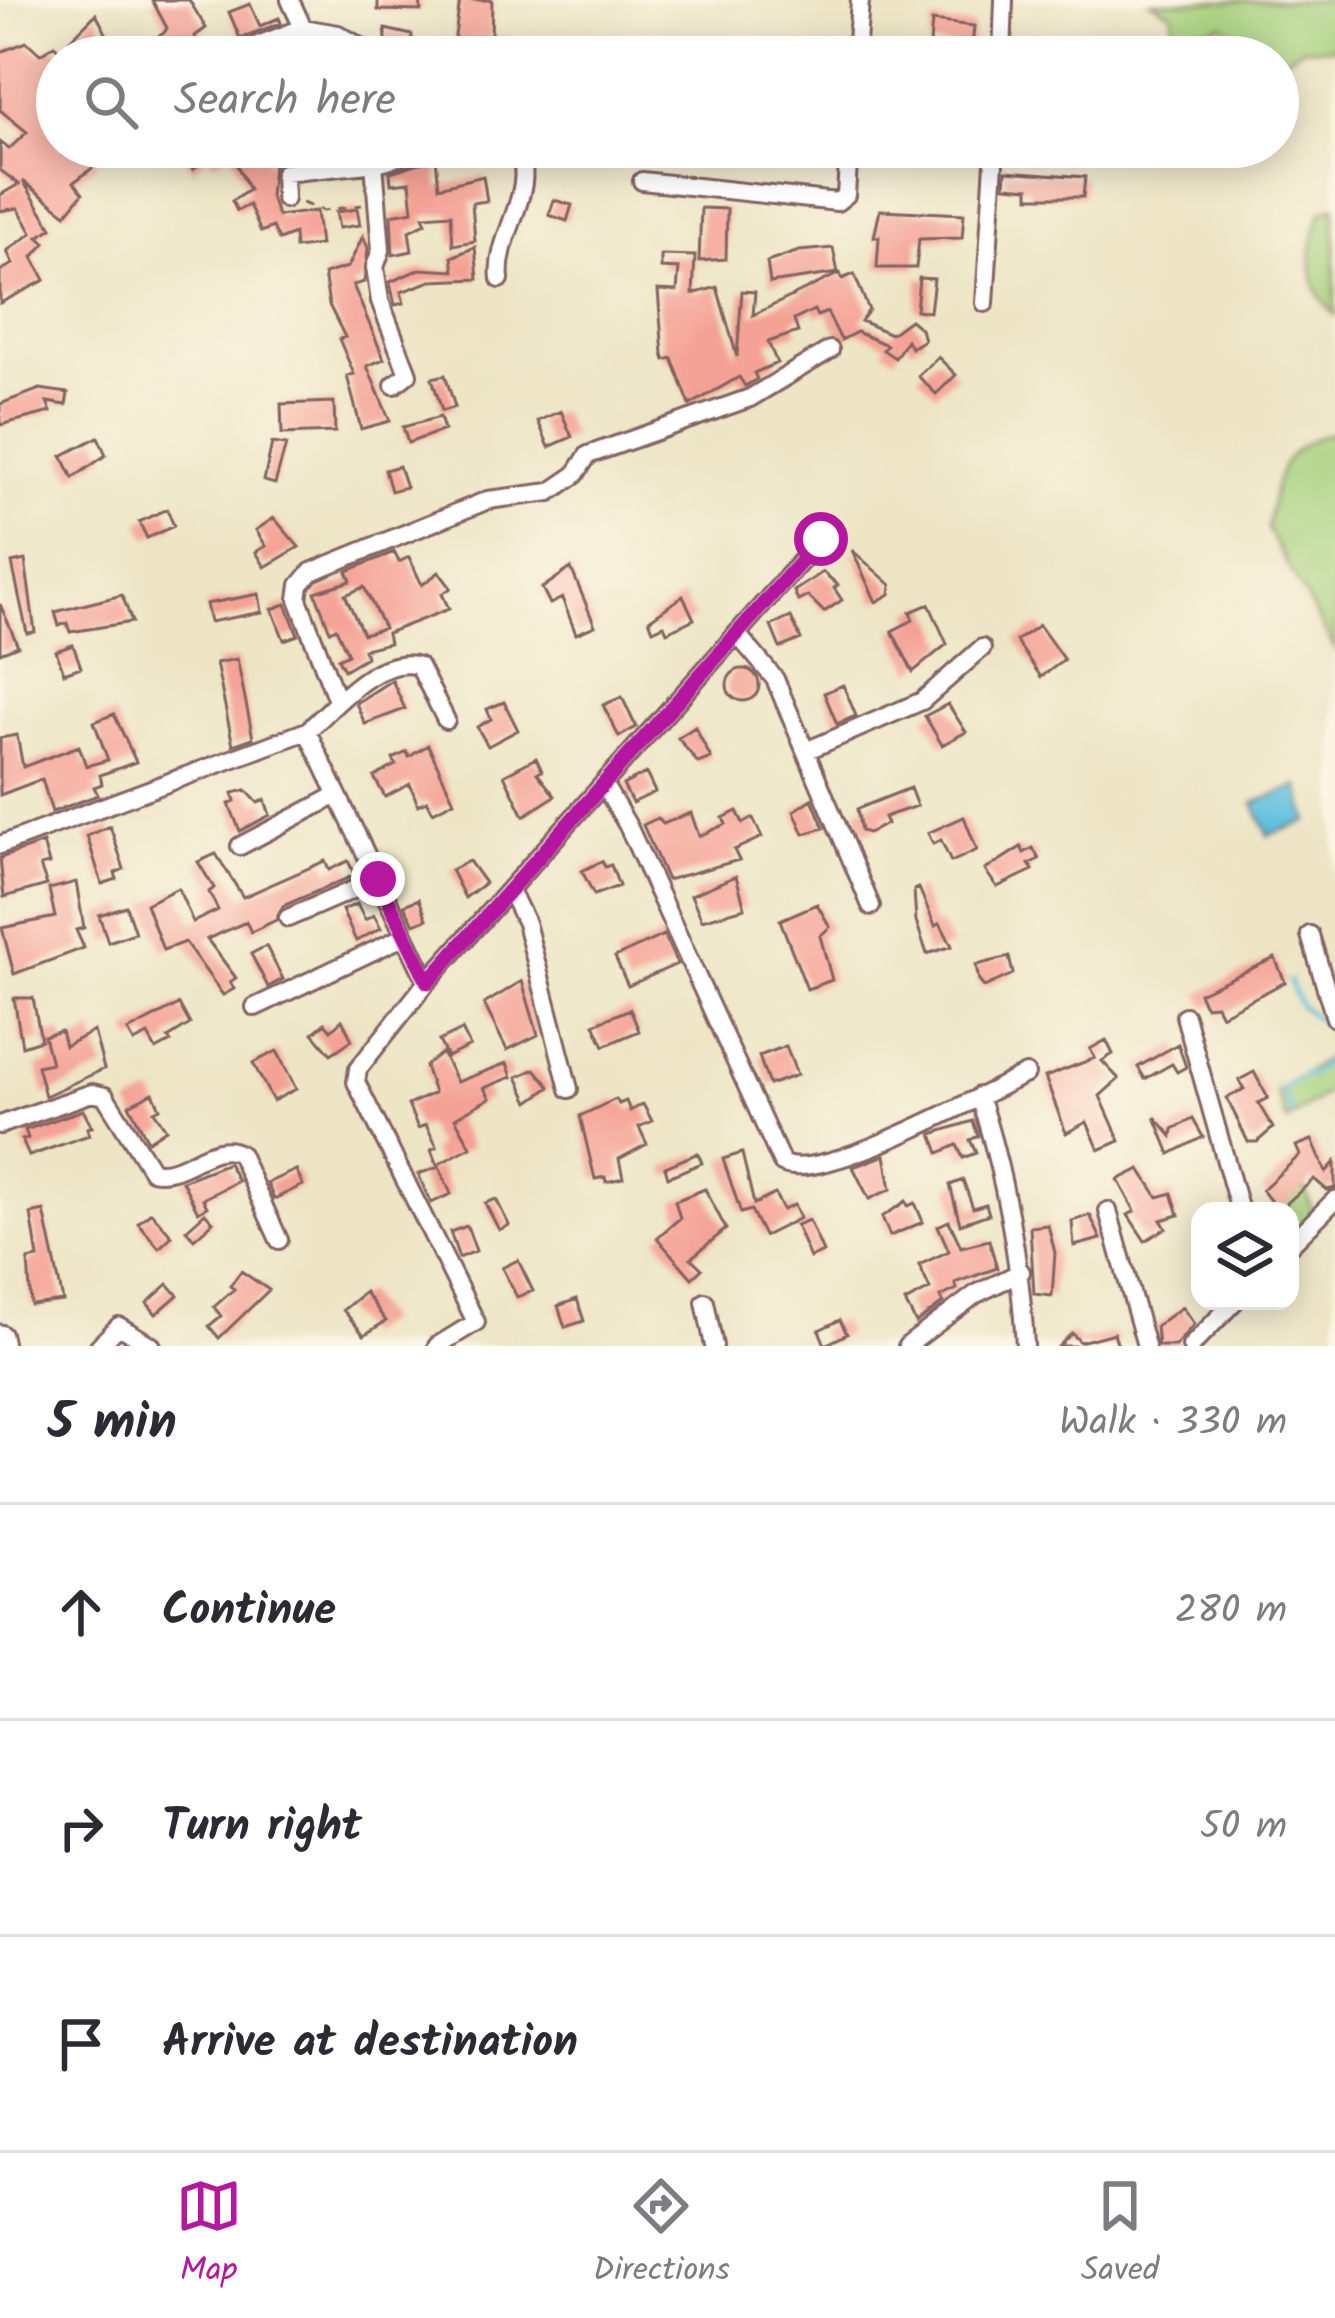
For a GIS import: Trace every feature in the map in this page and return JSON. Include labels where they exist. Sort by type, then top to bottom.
[{"type":"street","points":[[290,0],[303,28]]},
{"type":"street","points":[[857,36],[860,0]]},
{"type":"street","points":[[1003,36],[1004,0]]},
{"type":"street","points":[[286,36],[303,28],[342,36]]},
{"type":"street","points":[[285,197],[284,173],[329,168]]},
{"type":"street","points":[[374,168],[380,301],[408,374],[394,385]]},
{"type":"street","points":[[500,279],[497,255],[524,179],[522,168]]},
{"type":"street","points":[[642,182],[837,202],[847,195],[848,168]]},
{"type":"street","points":[[985,303],[994,168]]},
{"type":"street","points":[[336,698],[298,599],[300,585],[311,572],[488,500],[550,492],[575,475],[588,454],[750,398],[830,350]]},
{"type":"street","points":[[437,1346],[476,1322],[356,1082],[364,1060],[821,539]]},
{"type":"street","points":[[736,634],[775,679],[872,906]]},
{"type":"street","points":[[808,750],[922,701],[982,648]]},
{"type":"street","points":[[0,845],[307,731],[336,698],[410,663],[424,674],[446,720]]},
{"type":"street","points":[[307,731],[428,982]]},
{"type":"street","points":[[605,787],[782,1163],[806,1168],[854,1154],[1025,1074]]},
{"type":"street","points":[[240,846],[338,795]]},
{"type":"street","points":[[288,918],[378,879]]},
{"type":"street","points":[[512,894],[526,923],[569,1089]]},
{"type":"street","points":[[1310,935],[1335,1018]]},
{"type":"street","points":[[255,1007],[405,936]]},
{"type":"street","points":[[1185,1016],[1237,1202]]},
{"type":"street","points":[[0,1125],[92,1093],[105,1096],[152,1171],[173,1172],[220,1150],[240,1154],[279,1240]]},
{"type":"street","points":[[979,1096],[1004,1174],[1021,1272],[1025,1346]]},
{"type":"street","points":[[1299,1236],[1335,1200]]},
{"type":"street","points":[[1108,1211],[1146,1346]]},
{"type":"street","points":[[907,1346],[976,1294],[1021,1272]]},
{"type":"street","points":[[705,1302],[714,1346]]},
{"type":"street","points":[[1191,1346],[1226,1310]]},
{"type":"street","points":[[99,1346],[118,1326],[152,1346]]},
{"type":"street","points":[[0,1336],[2,1346]]},
{"type":"path","points":[[285,197],[323,211],[376,202]]},
{"type":"green space","points":[[1335,0],[1335,48],[1299,50],[1299,36],[1236,36],[1223,25],[1172,36],[1173,14],[1151,2]]},
{"type":"green space","points":[[1335,206],[1335,315],[1318,292],[1312,266],[1321,212]]},
{"type":"green space","points":[[1335,432],[1335,649],[1267,529],[1283,466],[1302,445]]},
{"type":"green space","points":[[1335,1053],[1335,1087],[1287,1121],[1276,1091]]},
{"type":"green space","points":[[1303,1183],[1314,1217],[1299,1232],[1299,1202],[1282,1202]]},
{"type":"water","points":[[1299,786],[1308,821],[1268,835],[1254,803]]},
{"type":"building","points":[[152,0],[189,0],[206,28],[195,36],[159,36],[167,28]]},
{"type":"building","points":[[378,0],[420,0],[421,11],[378,10]]},
{"type":"building","points":[[460,0],[492,0],[491,36],[455,36]]},
{"type":"building","points":[[250,4],[260,26],[279,18],[281,23],[239,36],[229,12]]},
{"type":"building","points":[[96,14],[106,33],[100,36],[74,36]]},
{"type":"building","points":[[932,21],[974,26],[973,36],[931,36]]},
{"type":"building","points":[[385,29],[412,35],[412,36],[386,36]]},
{"type":"building","points":[[27,42],[36,50],[36,168],[92,168],[74,182],[83,193],[66,214],[23,181],[52,228],[38,237],[45,243],[33,257],[45,280],[0,303],[0,271],[13,264],[7,251],[32,233],[18,208],[0,211],[0,195],[19,184],[0,170],[0,142],[9,149],[27,132],[0,110],[0,52]]},
{"type":"building","points":[[238,168],[273,168],[270,196],[278,216],[316,211],[320,245],[295,248],[294,234],[279,240],[273,227],[261,232],[249,205],[237,211],[232,201],[249,190]]},
{"type":"building","points":[[437,168],[439,187],[483,176],[487,201],[472,203],[475,241],[453,245],[451,214],[423,216],[426,223],[409,231],[412,251],[393,255],[391,215],[413,211],[410,182],[391,184],[390,172]]},
{"type":"building","points":[[1006,171],[1085,177],[1083,197],[1029,197],[1029,188],[1005,186]]},
{"type":"building","points":[[554,200],[572,205],[567,221],[549,215]]},
{"type":"building","points":[[701,208],[727,209],[726,259],[699,261]]},
{"type":"building","points":[[357,209],[360,225],[339,228],[336,212]]},
{"type":"building","points":[[880,210],[964,214],[962,238],[919,239],[916,268],[877,268],[879,237],[874,237]]},
{"type":"building","points":[[363,236],[368,248],[364,282],[353,285],[384,359],[367,366],[390,421],[361,429],[347,376],[354,374],[339,339],[345,337],[329,305],[324,274],[348,267]]},
{"type":"building","points":[[475,247],[478,279],[431,281],[401,292],[404,303],[395,305],[390,282],[420,269],[454,271],[452,257]]},
{"type":"building","points":[[833,248],[838,273],[770,283],[767,262],[799,251]]},
{"type":"building","points":[[661,255],[695,256],[693,294],[717,287],[737,357],[742,291],[755,292],[753,315],[840,273],[842,279],[854,274],[869,310],[861,321],[891,334],[910,320],[921,329],[924,340],[911,348],[907,340],[895,358],[883,350],[887,345],[857,332],[841,340],[827,312],[817,316],[814,310],[794,320],[798,332],[768,342],[777,363],[754,373],[757,379],[745,386],[739,377],[690,405],[672,358],[665,360],[663,354],[658,290],[677,291],[679,269],[661,268]]},
{"type":"building","points":[[919,278],[934,279],[930,312],[916,310]]},
{"type":"building","points":[[938,357],[956,375],[936,394],[918,376]]},
{"type":"building","points":[[445,375],[455,407],[442,411],[432,378]]},
{"type":"building","points":[[40,389],[68,393],[66,405],[47,402],[51,412],[0,425],[0,404]]},
{"type":"building","points":[[334,402],[335,432],[282,434],[281,404]]},
{"type":"building","points":[[561,411],[572,437],[549,447],[538,421]]},
{"type":"building","points":[[440,417],[444,430],[408,443],[403,427]]},
{"type":"building","points":[[98,437],[106,455],[73,478],[62,456]]},
{"type":"building","points":[[272,443],[286,445],[275,484],[264,481]]},
{"type":"building","points":[[399,466],[406,487],[391,491],[385,470]]},
{"type":"building","points":[[167,509],[174,526],[147,538],[139,522]]},
{"type":"building","points":[[274,518],[299,547],[265,567],[256,552],[266,546],[256,530]]},
{"type":"building","points":[[852,550],[891,585],[890,594],[876,602]]},
{"type":"building","points":[[394,552],[399,562],[409,557],[422,585],[439,572],[451,588],[442,594],[449,609],[387,633],[389,643],[364,649],[366,657],[344,670],[338,659],[348,654],[336,628],[330,631],[315,592],[351,581],[347,571]],"holes":[[[364,587],[384,628],[363,634],[345,595]]]},
{"type":"building","points":[[25,560],[35,632],[27,633],[12,563]]},
{"type":"building","points":[[571,568],[595,626],[576,634],[562,598],[550,604],[542,588]]},
{"type":"building","points":[[823,572],[838,585],[834,588],[842,600],[824,612],[808,596],[798,601],[794,591]]},
{"type":"building","points":[[259,594],[262,612],[210,622],[206,604]]},
{"type":"building","points":[[122,595],[132,622],[70,632],[67,623],[59,626],[55,612]]},
{"type":"building","points":[[683,596],[694,619],[667,632],[664,625],[653,630],[649,620]]},
{"type":"building","points":[[0,604],[18,646],[0,653]]},
{"type":"building","points":[[286,604],[298,635],[284,640],[272,609]]},
{"type":"building","points":[[929,604],[947,644],[913,672],[892,631],[913,620],[910,612]]},
{"type":"building","points":[[791,617],[801,639],[780,648],[771,626]]},
{"type":"building","points":[[1039,625],[1064,660],[1041,677],[1016,641]]},
{"type":"building","points":[[73,645],[81,667],[64,673],[56,651]]},
{"type":"building","points":[[237,659],[253,738],[233,745],[216,663]]},
{"type":"building","points":[[743,669],[754,674],[759,685],[754,696],[743,701],[732,696],[727,685],[732,674]]},
{"type":"building","points":[[392,680],[405,709],[365,724],[356,703]]},
{"type":"building","points":[[843,685],[856,716],[837,724],[824,693]]},
{"type":"building","points":[[622,697],[636,727],[619,737],[603,705]]},
{"type":"building","points":[[504,702],[518,730],[488,746],[477,727],[491,719],[487,709]]},
{"type":"building","points":[[948,704],[966,732],[942,745],[925,716]]},
{"type":"building","points":[[114,714],[136,762],[100,775],[102,784],[94,787],[98,795],[52,812],[42,779],[0,795],[0,738],[17,735],[23,767],[79,746],[86,766],[108,760],[94,722]]},
{"type":"building","points":[[695,727],[711,758],[698,763],[678,738]]},
{"type":"building","points":[[428,745],[454,801],[433,812],[427,801],[418,805],[410,784],[385,797],[374,777],[396,765],[393,759],[407,752],[409,757]]},
{"type":"building","points":[[536,758],[542,771],[537,773],[555,796],[524,816],[504,775]]},
{"type":"building","points":[[646,773],[655,792],[632,803],[623,785]]},
{"type":"building","points":[[910,788],[917,806],[884,817],[887,824],[868,833],[861,831],[857,809]]},
{"type":"building","points":[[246,790],[258,803],[265,800],[270,815],[240,831],[229,804],[235,801],[233,793]]},
{"type":"building","points":[[812,799],[824,828],[804,834],[794,811]]},
{"type":"building","points":[[737,811],[743,823],[753,818],[762,837],[734,850],[739,860],[667,880],[643,825],[658,818],[663,824],[691,813],[699,836],[726,824],[723,818]]},
{"type":"building","points":[[964,817],[977,850],[951,862],[941,840],[933,844],[928,833]]},
{"type":"building","points":[[110,826],[124,869],[115,873],[117,879],[102,884],[87,836]]},
{"type":"building","points":[[43,843],[49,864],[40,866],[47,885],[4,897],[0,858]]},
{"type":"building","points":[[1021,847],[1024,853],[1033,848],[1039,859],[1029,864],[1033,870],[997,887],[985,870]]},
{"type":"building","points":[[216,854],[243,897],[325,861],[329,870],[348,861],[355,875],[283,906],[276,920],[251,932],[246,922],[207,939],[236,978],[230,982],[234,989],[223,995],[185,942],[163,950],[146,904],[178,888],[193,922],[218,910],[209,892],[214,888],[198,862]]},
{"type":"building","points":[[469,861],[485,883],[465,898],[451,870]]},
{"type":"building","points":[[602,861],[605,867],[611,865],[619,886],[594,895],[582,871]]},
{"type":"building","points":[[736,876],[745,908],[702,920],[691,895]]},
{"type":"building","points":[[76,882],[84,928],[76,930],[84,948],[14,974],[2,928],[55,917],[49,889]]},
{"type":"building","points":[[919,888],[935,926],[940,923],[952,946],[927,954],[916,921],[914,890]]},
{"type":"building","points":[[419,899],[427,919],[414,924],[404,905]]},
{"type":"building","points":[[357,904],[365,920],[374,915],[381,928],[356,941],[342,910]]},
{"type":"building","points":[[817,904],[830,927],[820,936],[832,980],[807,989],[780,920]]},
{"type":"building","points":[[126,906],[135,933],[108,942],[99,915]]},
{"type":"building","points":[[664,935],[677,964],[628,986],[615,957]]},
{"type":"building","points":[[266,946],[283,979],[268,987],[251,954]]},
{"type":"building","points":[[1009,957],[1013,974],[984,987],[976,965]]},
{"type":"building","points":[[1275,958],[1285,982],[1221,1015],[1216,1005],[1205,1006],[1199,993]]},
{"type":"building","points":[[522,981],[538,1035],[507,1050],[484,1004]]},
{"type":"building","points":[[14,998],[33,998],[41,1040],[22,1046]]},
{"type":"building","points":[[179,1004],[190,1024],[168,1038],[171,1042],[156,1050],[148,1035],[134,1042],[128,1031]]},
{"type":"building","points":[[630,1009],[639,1031],[604,1046],[594,1024]]},
{"type":"building","points":[[342,1020],[352,1040],[331,1054],[313,1033],[325,1023],[331,1030]]},
{"type":"building","points":[[462,1030],[470,1046],[447,1057],[439,1041]]},
{"type":"building","points":[[61,1031],[65,1046],[94,1031],[104,1069],[45,1096],[37,1066],[51,1063],[44,1036]]},
{"type":"building","points":[[1106,1040],[1113,1054],[1102,1061],[1119,1079],[1100,1096],[1120,1141],[1099,1150],[1087,1122],[1066,1133],[1045,1077],[1095,1058],[1090,1049]]},
{"type":"building","points":[[1178,1044],[1186,1067],[1177,1072],[1172,1064],[1145,1079],[1138,1067]]},
{"type":"building","points":[[786,1046],[797,1075],[769,1085],[759,1056]]},
{"type":"building","points":[[277,1051],[296,1089],[273,1101],[253,1063]]},
{"type":"building","points":[[442,1053],[457,1082],[507,1063],[512,1077],[484,1088],[490,1098],[455,1118],[471,1147],[437,1165],[431,1150],[437,1147],[426,1125],[418,1128],[408,1105],[434,1093],[425,1066]]},
{"type":"building","points":[[535,1069],[550,1087],[529,1102],[517,1077]]},
{"type":"building","points":[[1254,1072],[1268,1098],[1258,1103],[1273,1128],[1257,1142],[1248,1142],[1227,1098],[1244,1089],[1239,1080]]},
{"type":"building","points":[[153,1093],[160,1108],[154,1111],[166,1129],[148,1141],[129,1105]]},
{"type":"building","points":[[616,1099],[619,1104],[626,1101],[630,1111],[643,1104],[652,1121],[639,1127],[647,1144],[619,1159],[623,1178],[606,1182],[605,1177],[595,1179],[580,1116]]},
{"type":"building","points":[[83,1110],[92,1127],[87,1128],[89,1135],[29,1156],[22,1140],[28,1138],[25,1130]]},
{"type":"building","points":[[1155,1117],[1172,1136],[1173,1129],[1193,1119],[1203,1137],[1170,1154]]},
{"type":"building","points":[[973,1121],[978,1136],[970,1140],[976,1153],[963,1158],[957,1145],[939,1153],[932,1134]]},
{"type":"building","points":[[1312,1140],[1326,1172],[1335,1162],[1335,1188],[1327,1190],[1314,1179],[1288,1202],[1271,1202],[1262,1190],[1300,1155],[1296,1146]]},
{"type":"building","points":[[698,1153],[702,1163],[668,1177],[665,1167]]},
{"type":"building","points":[[742,1153],[754,1204],[775,1194],[783,1210],[794,1205],[800,1218],[764,1236],[751,1210],[741,1213],[723,1159]]},
{"type":"building","points":[[885,1155],[891,1189],[869,1199],[853,1167]]},
{"type":"building","points":[[228,1163],[238,1181],[203,1199],[207,1207],[198,1212],[182,1181]]},
{"type":"building","points":[[439,1167],[451,1194],[431,1203],[418,1174]]},
{"type":"building","points":[[1140,1169],[1158,1197],[1172,1193],[1179,1215],[1161,1220],[1166,1228],[1145,1241],[1128,1215],[1135,1211],[1118,1180]]},
{"type":"building","points":[[296,1170],[303,1185],[274,1199],[267,1183]]},
{"type":"building","points":[[963,1180],[973,1208],[986,1204],[989,1214],[960,1224],[950,1185]]},
{"type":"building","points":[[705,1189],[726,1229],[691,1258],[702,1269],[692,1278],[657,1238],[680,1218],[675,1201]]},
{"type":"building","points":[[496,1199],[509,1225],[499,1230],[485,1203]]},
{"type":"building","points":[[906,1201],[908,1206],[915,1203],[923,1222],[890,1236],[882,1217]]},
{"type":"building","points":[[44,1211],[63,1301],[31,1305],[28,1260],[38,1258],[31,1214]]},
{"type":"building","points":[[151,1212],[172,1236],[159,1248],[138,1223]]},
{"type":"building","points":[[205,1213],[213,1222],[194,1239],[186,1230]]},
{"type":"building","points":[[1090,1215],[1101,1239],[1074,1246],[1072,1221]]},
{"type":"building","points":[[809,1220],[823,1252],[810,1258],[796,1225]]},
{"type":"building","points":[[949,1221],[961,1247],[989,1240],[997,1268],[955,1283],[957,1289],[940,1297],[943,1303],[916,1323],[905,1302],[930,1289],[919,1265],[949,1251],[938,1226]]},
{"type":"building","points":[[1048,1225],[1055,1253],[1052,1296],[1034,1294],[1030,1227]]},
{"type":"building","points":[[467,1226],[476,1251],[459,1258],[450,1232]]},
{"type":"building","points":[[518,1260],[533,1291],[517,1297],[502,1268]]},
{"type":"building","points":[[241,1271],[269,1290],[219,1338],[209,1326],[221,1316],[214,1307],[234,1289],[230,1286]]},
{"type":"building","points":[[168,1284],[178,1295],[156,1314],[147,1303]]},
{"type":"building","points":[[365,1292],[386,1321],[364,1335],[343,1310]]},
{"type":"building","points":[[577,1299],[584,1321],[565,1327],[558,1306]]},
{"type":"building","points":[[1182,1307],[1194,1324],[1175,1346],[1158,1346],[1156,1326]]},
{"type":"building","points":[[840,1320],[847,1334],[825,1345],[819,1330]]},
{"type":"building","points":[[1072,1333],[1080,1342],[1114,1333],[1118,1346],[1059,1346]]},
{"type":"waterway","points":[[1289,980],[1301,1007],[1326,1025]]},
{"type":"waterway","points":[[1318,990],[1335,1048]]},
{"type":"waterway","points":[[1292,1113],[1281,1089],[1308,1072],[1310,1076],[1335,1052]]},
{"type":"route","points":[[378,879],[428,982],[512,894],[821,539]]}]
